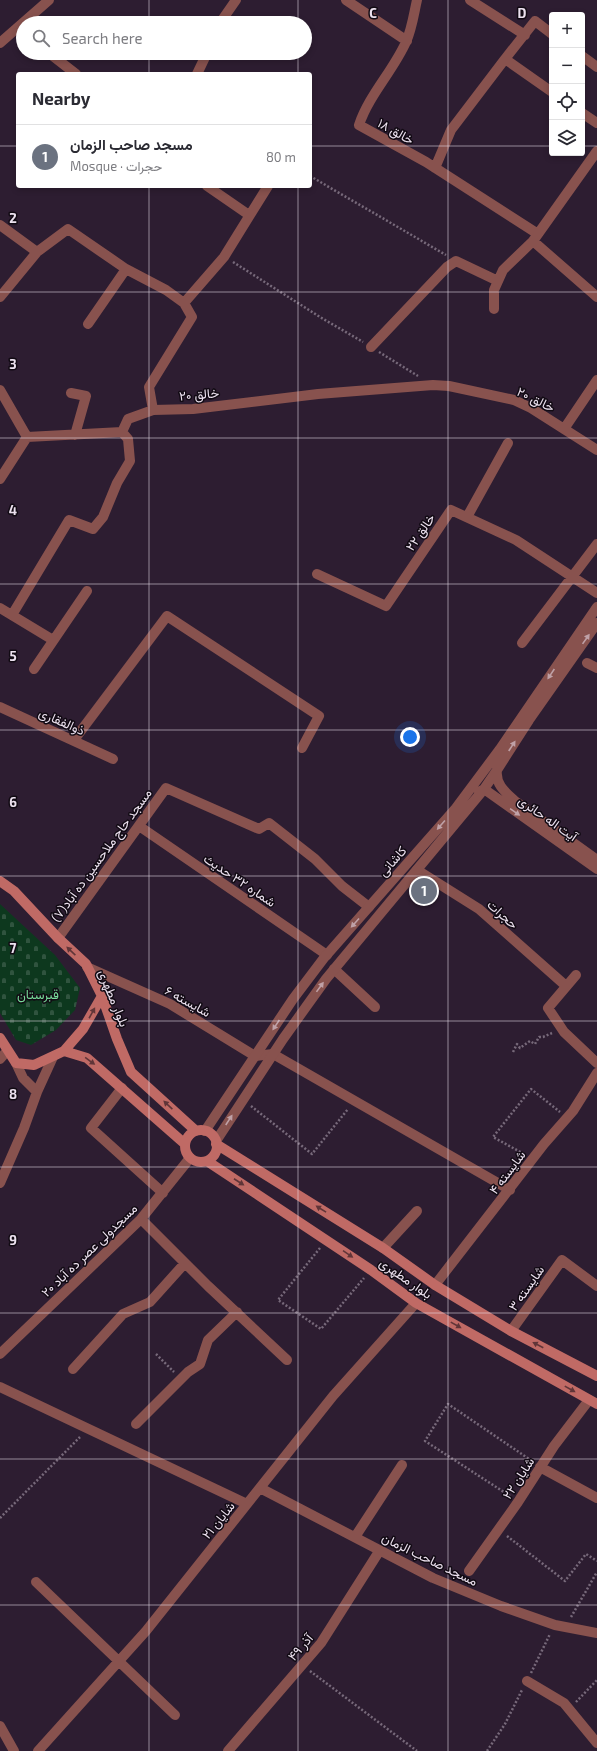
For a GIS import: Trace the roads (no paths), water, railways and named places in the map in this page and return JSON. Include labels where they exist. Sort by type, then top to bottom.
[{"type":"main road","name":"بلوار مطهری","points":[[0,881],[14,891],[87,967],[102,996],[131,1072],[200,1131]]},
{"type":"main road","points":[[0,1038],[16,1063],[34,1065],[64,1051],[83,1029],[102,996]]},
{"type":"main road","points":[[64,1051],[87,1058],[185,1144]]},
{"type":"main road","points":[[200,1131],[212,1136],[216,1142],[214,1155],[207,1161],[198,1162],[190,1158],[185,1150],[185,1144],[188,1136],[200,1131]]},
{"type":"main road","name":"بلوار مطهری","points":[[216,1142],[384,1248],[435,1285],[511,1331],[597,1376]]},
{"type":"main road","name":"بلوار مطهری","points":[[207,1161],[326,1239],[416,1303],[593,1402]]},
{"type":"street","points":[[34,16],[49,0]]},
{"type":"street","points":[[225,16],[236,0]]},
{"type":"street","points":[[346,0],[407,41]]},
{"type":"street","name":"خالق ۱۸","points":[[417,0],[407,41],[385,79],[364,109],[359,125],[435,168],[536,238],[597,297]]},
{"type":"street","points":[[470,0],[525,35]]},
{"type":"street","points":[[435,168],[451,130],[535,21],[549,32]]},
{"type":"street","points":[[0,43],[16,33]]},
{"type":"street","points":[[585,58],[597,67]]},
{"type":"street","points":[[58,60],[73,72]]},
{"type":"street","points":[[198,72],[204,60]]},
{"type":"street","points":[[505,60],[549,90]]},
{"type":"street","points":[[585,115],[597,124]]},
{"type":"street","points":[[494,309],[494,290],[503,270],[536,238],[597,151]]},
{"type":"street","points":[[210,188],[249,215]]},
{"type":"street","points":[[184,303],[224,257],[267,188]]},
{"type":"street","points":[[0,226],[37,252]]},
{"type":"street","points":[[0,297],[37,252],[68,229],[126,269],[166,290],[184,303],[192,317],[149,387],[153,410]]},
{"type":"street","points":[[371,347],[447,267],[456,261],[498,281]]},
{"type":"street","points":[[88,324],[126,269]]},
{"type":"street","points":[[564,428],[597,380]]},
{"type":"street","name":"خالق ۲۰","points":[[122,432],[128,419],[153,410],[193,409],[318,394],[433,385],[449,386],[514,400],[531,408],[597,450]]},
{"type":"street","points":[[0,390],[27,437]]},
{"type":"street","points":[[71,393],[86,396],[75,435]]},
{"type":"street","points":[[12,615],[69,520],[93,530],[103,517],[117,482],[130,461],[128,439],[122,432],[27,437]]},
{"type":"street","points":[[0,479],[27,437]]},
{"type":"street","points":[[467,517],[508,443]]},
{"type":"street","name":"خالق ۲۲","points":[[317,574],[386,606],[451,510],[516,540],[597,593]]},
{"type":"street","points":[[522,643],[597,544]]},
{"type":"street","points":[[34,668],[87,591]]},
{"type":"street","name":"کاشانی","points":[[200,1131],[255,1056],[293,999],[327,955],[456,808],[500,749],[597,607]]},
{"type":"street","points":[[0,608],[53,640]]},
{"type":"street","points":[[74,740],[167,616],[319,716],[302,748]]},
{"type":"street","name":"کاشانی","points":[[216,1142],[273,1054],[334,969],[484,789],[529,720],[597,623]]},
{"type":"street","points":[[587,664],[597,668]]},
{"type":"street","name":"ذوالفقاری","points":[[0,707],[113,759]]},
{"type":"street","points":[[497,770],[500,749]]},
{"type":"street","name":"آیت اله حائری","points":[[497,770],[496,777],[498,783],[515,801],[597,860]]},
{"type":"street","name":"مسجد حاج ملاحسین ده آباد(۷)","points":[[58,938],[166,788],[259,829],[269,823],[315,859],[342,886],[370,907]]},
{"type":"street","points":[[456,808],[484,789]]},
{"type":"street","name":"آیت اله حائری","points":[[484,789],[597,869]]},
{"type":"street","name":"شماره ۳۲ حدیث","points":[[139,826],[327,955]]},
{"type":"street","name":"حجرات","points":[[418,870],[479,909],[566,986]]},
{"type":"street","name":"شایسته ۶","points":[[87,967],[170,1004],[255,1056]]},
{"type":"street","points":[[334,969],[375,1007]]},
{"type":"street","points":[[576,975],[548,1008],[561,1027],[597,1062]]},
{"type":"street","points":[[0,1059],[7,1051]]},
{"type":"street","points":[[255,1056],[273,1054],[356,1100],[510,1190]]},
{"type":"street","points":[[0,1183],[53,1057]]},
{"type":"street","points":[[16,1063],[23,1078],[37,1092]]},
{"type":"street","name":"شایسته ۴","points":[[435,1285],[533,1159],[567,1118],[597,1073]]},
{"type":"street","points":[[122,1088],[91,1128],[163,1193]]},
{"type":"street","name":"مسجدولی عصر ده آباد ۲۰","points":[[0,1354],[141,1219],[190,1158]]},
{"type":"street","points":[[384,1248],[417,1211]]},
{"type":"street","points":[[141,1219],[287,1360]]},
{"type":"street","name":"شایسته ۳","points":[[511,1331],[562,1260],[597,1286]]},
{"type":"street","points":[[73,1369],[124,1314],[150,1302],[184,1262]]},
{"type":"street","name":"شایان ۲۱","points":[[38,1751],[146,1631],[333,1396],[416,1303]]},
{"type":"street","points":[[136,1424],[188,1372],[200,1364],[208,1340],[237,1312]]},
{"type":"street","points":[[0,1388],[247,1504]]},
{"type":"street","name":"شایان ۲۲","points":[[469,1571],[518,1502],[540,1467],[593,1402]]},
{"type":"street","points":[[354,1537],[402,1465]]},
{"type":"street","points":[[540,1467],[597,1498]]},
{"type":"street","name":"مسجد صاحب الزمان","points":[[260,1488],[433,1578],[501,1606],[565,1627],[597,1633]]},
{"type":"street","name":"آذر ۴۹","points":[[228,1751],[321,1643],[380,1550]]},
{"type":"street","points":[[36,1582],[176,1715]]},
{"type":"street","points":[[527,1681],[564,1703],[597,1743]]},
{"type":"street","points":[[0,1726],[14,1751]]},
{"type":"place","name":"مسجد صاحب الزمان","points":[[424,891]]},
{"type":"park label","name":"قبرستان","points":[[38,994]]}]
